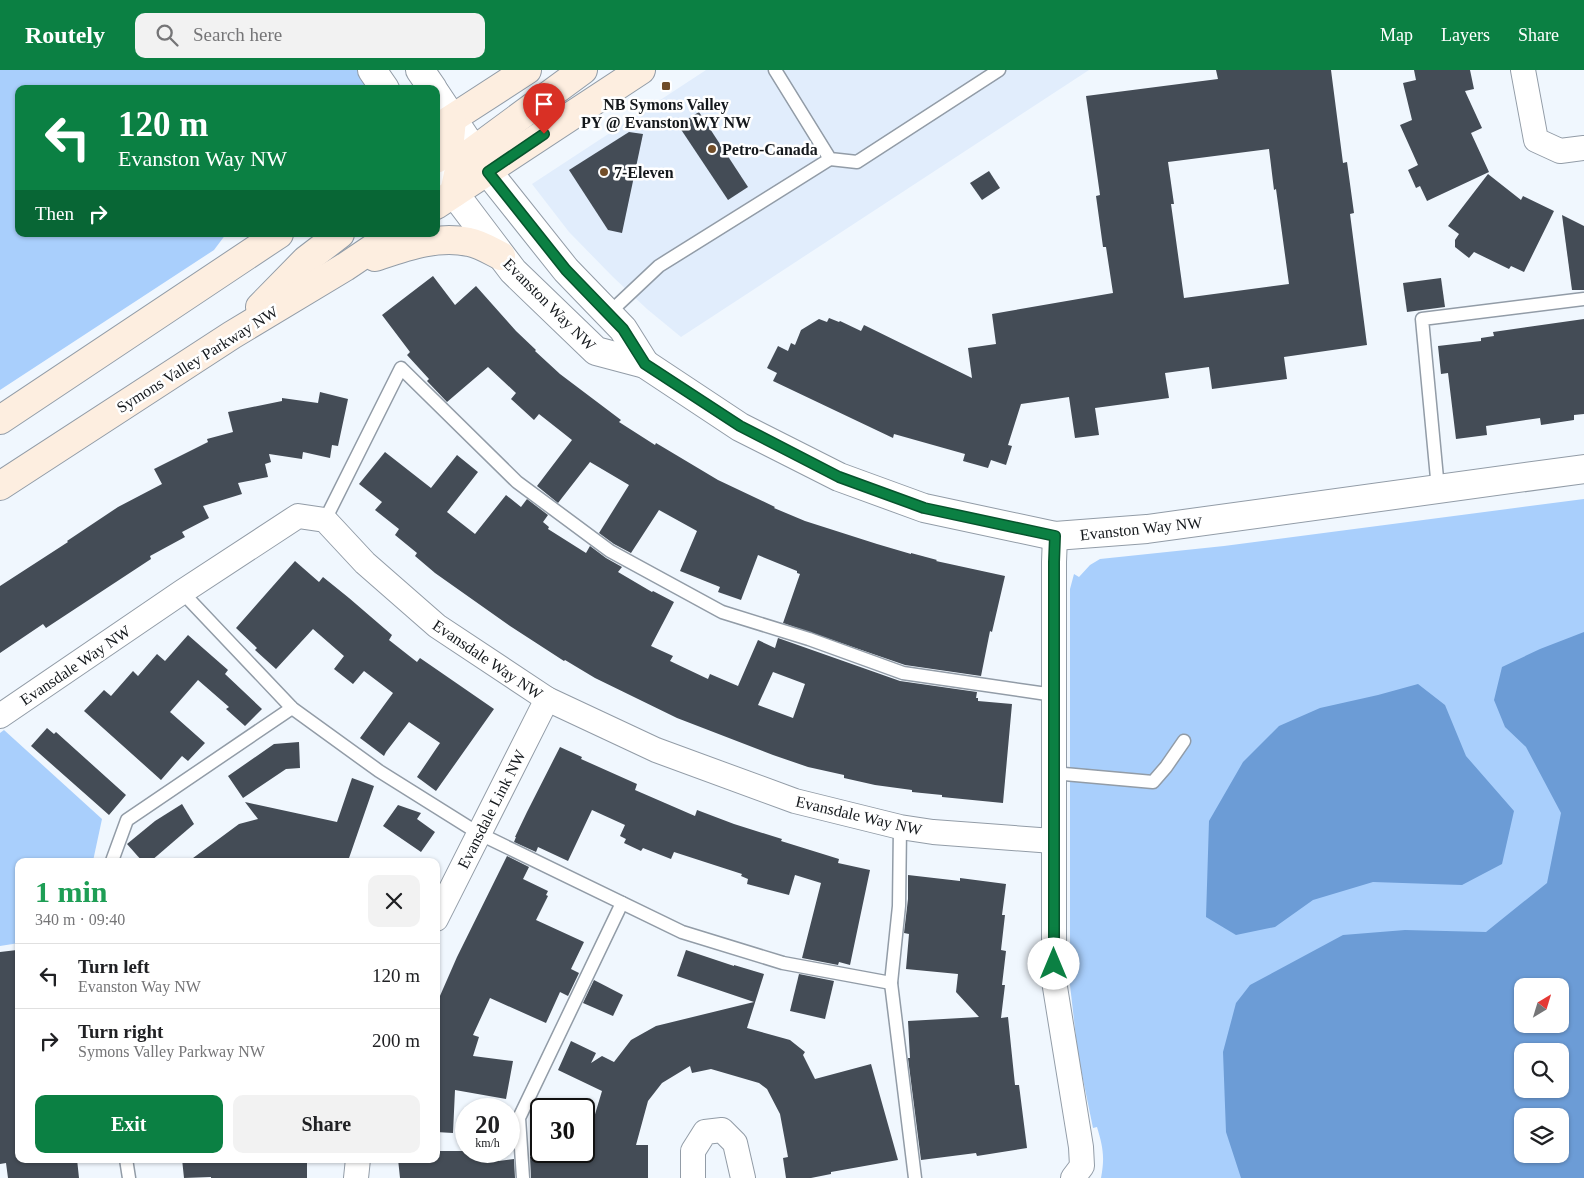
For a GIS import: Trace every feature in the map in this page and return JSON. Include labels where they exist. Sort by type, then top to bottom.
[{"type":"main road","points":[[440,154],[450,140],[444,124],[527,70]]},
{"type":"main road","points":[[481,161],[583,70]]},
{"type":"main road","points":[[445,199],[460,165],[481,161],[641,70]]},
{"type":"main road","points":[[0,420],[274,237]]},
{"type":"main road","points":[[232,335],[306,260],[336,237]]},
{"type":"main road","name":"Symons Valley Parkway NW","points":[[0,486],[232,335],[345,267],[390,237]]},
{"type":"main road","points":[[345,267],[414,244],[449,239],[471,242],[501,256]]},
{"type":"street","points":[[372,70],[382,85]]},
{"type":"street","points":[[420,70],[430,85]]},
{"type":"street","points":[[1522,70],[1536,140],[1560,151],[1584,148]]},
{"type":"street","name":"Evanston Way NW","points":[[440,109],[444,124],[481,161],[566,270],[623,329],[645,364]]},
{"type":"street","name":"Evanston Way NW","points":[[440,177],[445,199],[501,256],[513,271],[596,351],[645,364],[740,426],[839,477],[924,508],[1055,536],[1147,529],[1584,469]]},
{"type":"street","name":"Evansdale Way NW","points":[[0,716],[182,592],[298,516],[325,520],[365,563],[437,626],[547,699],[656,750],[794,801],[900,827],[932,832],[1053,841]]},
{"type":"street","points":[[1055,536],[1054,981],[1081,1147],[1082,1166],[1073,1178]]},
{"type":"street","name":"Evansdale Link NW","points":[[440,911],[547,699]]},
{"type":"street","points":[[693,1178],[693,1151],[705,1132],[722,1130],[735,1143],[743,1178]]},
{"type":"street","points":[[356,1178],[358,1163]]},
{"type":"lane","points":[[775,70],[830,159]]},
{"type":"lane","points":[[608,314],[659,266],[830,159],[857,162],[999,70]]},
{"type":"lane","points":[[1438,489],[1422,319],[1584,299]]},
{"type":"lane","points":[[325,520],[402,368],[517,482],[610,552],[722,612],[809,639],[903,673],[1054,695]]},
{"type":"lane","points":[[182,592],[292,708],[379,771],[478,833],[682,932],[783,963],[892,983]]},
{"type":"lane","points":[[113,858],[127,820],[292,708]]},
{"type":"lane","points":[[1053,773],[1153,782],[1184,741]]},
{"type":"lane","points":[[900,827],[899,906],[892,983],[915,1178]]},
{"type":"lane","points":[[523,1178],[519,1118],[622,903]]},
{"type":"lane","points":[[127,1163],[129,1178]]},
{"type":"shaded area","points":[[0,70],[357,70],[367,85],[15,85],[15,237],[224,237],[214,250],[0,390]]},
{"type":"shaded area","points":[[706,70],[1089,70],[681,337],[647,309],[569,232],[532,184]]},
{"type":"shaded area","points":[[1584,499],[1584,1178],[1101,1178],[1103,1164],[1102,1146],[1097,1127],[1093,1128],[1078,1055],[1070,985],[1070,589],[1074,574],[1079,577],[1090,565],[1100,559],[1224,546]]},
{"type":"shaded area","points":[[1584,632],[1584,1178],[1241,1178],[1226,1132],[1223,1052],[1236,1003],[1250,985],[1343,935],[1405,930],[1486,932],[1547,883],[1561,813],[1526,747],[1505,727],[1494,700],[1502,667],[1540,649]]},
{"type":"shaded area","points":[[1418,684],[1445,705],[1466,756],[1514,811],[1502,864],[1462,885],[1373,882],[1313,900],[1275,927],[1236,935],[1206,917],[1209,821],[1243,762],[1279,726],[1320,708]]},
{"type":"shaded area","points":[[4,730],[102,819],[94,858],[15,858],[15,944],[0,946],[0,733]]},
{"type":"building","points":[[1216,70],[1331,70],[1343,163],[1347,162],[1354,213],[1350,214],[1367,345],[1284,357],[1287,379],[1212,389],[1209,367],[1165,373],[1169,398],[1095,408],[1099,435],[1075,438],[1069,397],[1021,404],[1008,445],[1012,446],[1006,465],[991,460],[988,468],[963,461],[965,454],[894,434],[893,438],[773,381],[777,373],[767,368],[778,346],[788,351],[791,343],[795,345],[801,330],[819,319],[827,322],[829,318],[840,321],[861,331],[864,325],[972,378],[968,348],[996,344],[992,314],[1113,293],[1106,247],[1103,247],[1096,196],[1100,195],[1086,96],[1218,79]],"holes":[[[1269,149],[1274,190],[1276,189],[1289,284],[1184,298],[1171,204],[1174,204],[1168,162]]]},
{"type":"building","points":[[1414,70],[1470,70],[1474,89],[1465,91],[1482,128],[1471,133],[1489,172],[1427,201],[1420,186],[1416,188],[1408,170],[1418,165],[1400,125],[1412,120],[1403,83],[1416,80]]},
{"type":"building","points":[[699,112],[748,187],[728,200],[678,125]]},
{"type":"building","points":[[629,132],[643,134],[622,233],[608,230],[569,170]]},
{"type":"building","points":[[989,171],[1000,188],[982,200],[970,183]]},
{"type":"building","points":[[1488,174],[1521,200],[1523,196],[1554,211],[1524,272],[1511,266],[1509,269],[1474,252],[1469,258],[1455,247],[1455,240],[1459,234],[1448,226]]},
{"type":"building","points":[[1562,215],[1584,226],[1584,290],[1572,290]]},
{"type":"building","points":[[433,276],[455,305],[476,286],[535,351],[560,374],[621,420],[619,422],[655,445],[656,443],[718,480],[805,521],[936,561],[1005,576],[992,632],[990,631],[981,676],[905,665],[783,623],[800,574],[758,555],[741,600],[718,592],[720,587],[680,571],[697,531],[659,510],[631,553],[614,544],[599,533],[629,485],[590,462],[558,503],[537,486],[572,440],[539,414],[534,420],[511,399],[516,393],[488,367],[447,402],[427,381],[429,379],[407,355],[410,352],[382,315]]},
{"type":"building","points":[[1441,278],[1445,307],[1407,312],[1403,283]]},
{"type":"building","points":[[1584,319],[1584,414],[1574,415],[1574,420],[1541,425],[1540,418],[1486,426],[1487,435],[1456,439],[1448,373],[1441,374],[1438,346],[1481,341],[1481,338],[1494,336],[1493,332]]},
{"type":"building","points":[[320,392],[348,399],[338,446],[332,445],[330,458],[303,452],[302,459],[269,454],[271,462],[265,464],[268,477],[238,483],[242,494],[203,506],[209,518],[182,532],[185,537],[150,556],[151,559],[46,628],[43,624],[0,653],[0,586],[118,507],[162,484],[154,469],[208,442],[207,439],[233,432],[228,412],[282,401],[282,398],[318,403]]},
{"type":"building","points":[[385,452],[431,488],[457,455],[478,472],[447,512],[475,534],[506,495],[521,507],[527,499],[548,515],[543,522],[549,527],[548,529],[586,553],[590,546],[622,567],[618,572],[652,592],[674,602],[651,646],[673,656],[670,661],[708,679],[710,674],[738,686],[758,640],[775,648],[778,638],[900,681],[977,692],[976,698],[978,698],[978,701],[1012,704],[1003,803],[912,792],[912,790],[875,785],[844,778],[844,775],[808,767],[677,718],[595,678],[564,661],[510,626],[435,573],[415,556],[417,553],[395,535],[399,529],[375,510],[382,502],[359,484]],"holes":[[[773,672],[805,684],[793,718],[758,705]]]},
{"type":"building","points":[[295,561],[319,582],[323,577],[349,598],[392,635],[389,640],[417,662],[420,658],[494,709],[436,791],[417,777],[440,743],[409,722],[384,756],[360,738],[393,693],[364,671],[353,684],[334,669],[344,656],[313,629],[276,669],[255,650],[257,648],[236,628]]},
{"type":"building","points":[[188,635],[228,670],[225,674],[262,709],[245,726],[226,709],[229,707],[198,680],[170,712],[205,743],[188,761],[182,756],[161,780],[84,711],[104,690],[111,696],[133,671],[138,676],[157,654],[165,661]]},
{"type":"building","points":[[47,728],[54,734],[56,732],[126,795],[109,815],[31,746]]},
{"type":"building","points":[[299,742],[300,768],[286,769],[243,798],[228,776],[274,744]]},
{"type":"building","points":[[560,747],[582,757],[581,759],[637,784],[635,790],[695,816],[697,810],[782,839],[781,841],[839,859],[838,863],[870,870],[850,965],[839,962],[838,965],[802,958],[821,883],[795,875],[789,895],[747,884],[748,879],[741,876],[742,874],[674,852],[671,859],[643,848],[641,851],[624,843],[626,839],[620,836],[625,825],[592,810],[568,861],[538,847],[536,852],[514,842]]},
{"type":"building","points":[[352,778],[374,786],[349,858],[193,858],[239,824],[258,819],[245,802],[337,822]]},
{"type":"building","points":[[182,804],[194,824],[154,858],[139,858],[127,844],[155,821]]},
{"type":"building","points":[[398,805],[421,813],[417,819],[435,832],[421,852],[383,826]]},
{"type":"building","points":[[507,856],[529,867],[523,879],[548,891],[546,895],[548,896],[536,920],[584,942],[571,969],[579,973],[568,996],[560,992],[546,1023],[490,998],[473,1035],[479,1037],[473,1056],[513,1061],[506,1098],[455,1090],[453,1133],[440,1132],[440,996]]},
{"type":"building","points":[[908,875],[960,881],[960,878],[1006,884],[1002,915],[1005,915],[1001,950],[1006,951],[1002,985],[1005,985],[1001,1018],[1008,1017],[1015,1085],[1019,1085],[1027,1148],[977,1156],[976,1153],[921,1160],[908,1058],[910,1058],[908,1021],[979,1017],[956,992],[958,974],[906,969],[909,934],[904,933],[908,899]]},
{"type":"building","points":[[15,950],[15,1163],[77,1163],[79,1178],[8,1178],[6,1163],[0,1164],[0,952]]},
{"type":"building","points":[[686,950],[764,974],[747,1028],[790,1040],[805,1052],[803,1055],[815,1079],[871,1064],[898,1160],[831,1172],[831,1174],[811,1178],[786,1178],[783,1158],[788,1157],[780,1114],[767,1089],[759,1083],[711,1069],[692,1073],[690,1066],[662,1083],[648,1101],[636,1145],[648,1145],[648,1178],[531,1178],[530,1163],[595,1163],[595,1114],[602,1091],[558,1070],[571,1041],[596,1053],[591,1063],[602,1056],[614,1062],[631,1040],[656,1026],[754,1002],[677,976]]},
{"type":"building","points":[[799,974],[834,981],[825,1019],[790,1011]]},
{"type":"building","points":[[594,980],[623,995],[613,1016],[583,1003]]},
{"type":"building","points":[[440,1151],[455,1151],[455,1163],[514,1163],[515,1178],[400,1178],[398,1163],[440,1163]]},
{"type":"building","points":[[182,1163],[307,1163],[307,1178],[184,1178]]},
{"type":"place","name":"NB Symons Valley PY @ Evanston WY NW","points":[[666,86]]},
{"type":"place","name":"Petro-Canada","points":[[712,149]]},
{"type":"place","name":"7-Eleven","points":[[604,172]]},
{"type":"route","points":[[544,134],[488,172],[566,270],[623,329],[645,364],[740,426],[839,477],[924,508],[1055,536],[1054,964]]}]
